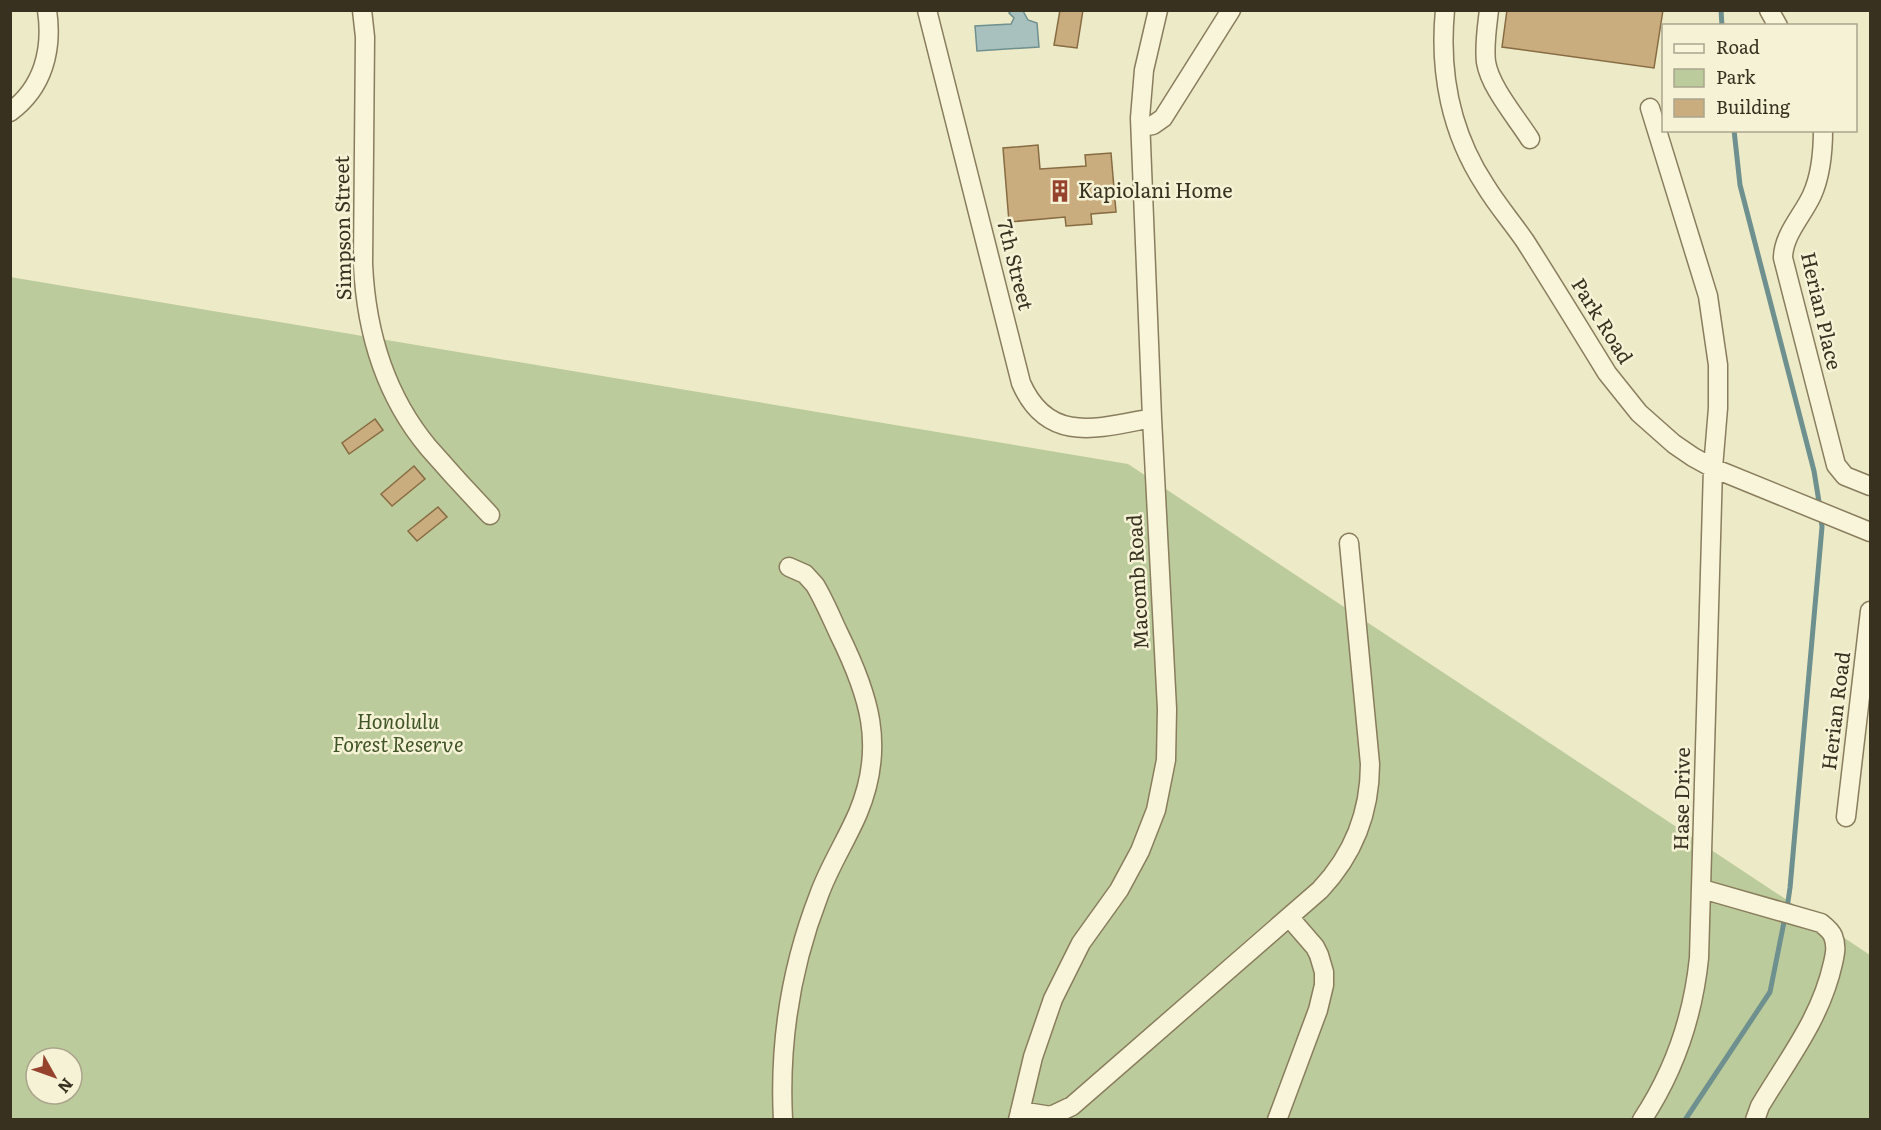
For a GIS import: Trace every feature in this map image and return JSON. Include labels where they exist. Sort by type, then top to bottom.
[{"type":"street","points":[[10,112],[32,90],[45,66],[49,40],[47,10]]},
{"type":"street","name":"Simpson Street","points":[[362,10],[365,37],[363,264],[365,297],[373,338],[389,384],[413,426],[490,515]]},
{"type":"street","name":"7th Street","points":[[927,10],[1021,383],[1026,394],[1048,418],[1069,427],[1092,429],[1152,418]]},
{"type":"street","name":"Macomb Road","points":[[1019,1115],[1033,1057],[1053,999],[1081,943],[1119,890],[1140,851],[1152,821],[1162,785],[1168,735],[1152,418],[1141,127],[1144,70],[1158,10]]},
{"type":"street","points":[[1141,127],[1153,125],[1163,118],[1231,10]]},
{"type":"street","name":"Park Road","points":[[1445,10],[1443,54],[1449,97],[1458,130],[1475,168],[1517,229],[1607,374],[1622,394],[1656,429],[1683,450],[1713,468],[1870,532]]},
{"type":"street","points":[[1489,10],[1486,61],[1488,70],[1495,85],[1530,138]]},
{"type":"street","points":[[1769,10],[1777,24]]},
{"type":"street","name":"Hase Drive","points":[[1642,1119],[1667,1076],[1682,1038],[1692,1007],[1699,957],[1713,468],[1719,387],[1718,353],[1708,296],[1650,108]]},
{"type":"street","name":"Herian Place","points":[[1823,132],[1822,161],[1818,178],[1812,194],[1784,245],[1783,258],[1836,465],[1845,476],[1870,486]]},
{"type":"street","points":[[1019,1115],[1051,1116],[1072,1106],[1320,890],[1344,862],[1360,829],[1368,797],[1370,764],[1348,543]]},
{"type":"street","points":[[783,1119],[785,1030],[798,961],[819,894],[865,794],[872,738],[871,721],[863,686],[848,650],[814,585],[805,574],[789,567]]},
{"type":"street","name":"Herian Road","points":[[1846,817],[1867,677],[1870,611]]},
{"type":"street","points":[[1702,889],[1821,923],[1831,932],[1836,949],[1824,997],[1807,1031],[1760,1106],[1755,1119]]},
{"type":"street","points":[[1277,1119],[1320,1004],[1324,985],[1324,972],[1315,947],[1289,917]]},
{"type":"green space","name":"Honolulu Forest Reserve","points":[[10,277],[1128,464],[1870,955],[1870,1119],[11,1119]]},
{"type":"water","points":[[1023,11],[1028,20],[1037,23],[1039,47],[977,51],[975,26],[1011,24],[1014,18],[1009,13]]},
{"type":"building","points":[[1060,10],[1083,10],[1077,48],[1054,45]]},
{"type":"building","points":[[1507,10],[1663,10],[1654,68],[1502,47]]},
{"type":"building","name":"Kapiolani Home","points":[[1038,145],[1040,169],[1086,166],[1085,155],[1111,153],[1116,212],[1091,214],[1092,224],[1066,226],[1065,217],[1009,222],[1003,148]]},
{"type":"building","points":[[375,419],[383,430],[349,454],[342,443]]},
{"type":"building","points":[[414,466],[425,479],[392,506],[381,494]]},
{"type":"building","points":[[438,507],[447,517],[417,541],[408,531]]},
{"type":"waterway","points":[[1721,10],[1722,24]]},
{"type":"waterway","points":[[1734,132],[1740,185],[1814,471],[1820,508]]},
{"type":"waterway","points":[[1787,908],[1821,518]]},
{"type":"waterway","points":[[1685,1120],[1770,992],[1785,917]]},
{"type":"place","name":"Kapiolani Home","points":[[1060,191]]}]
